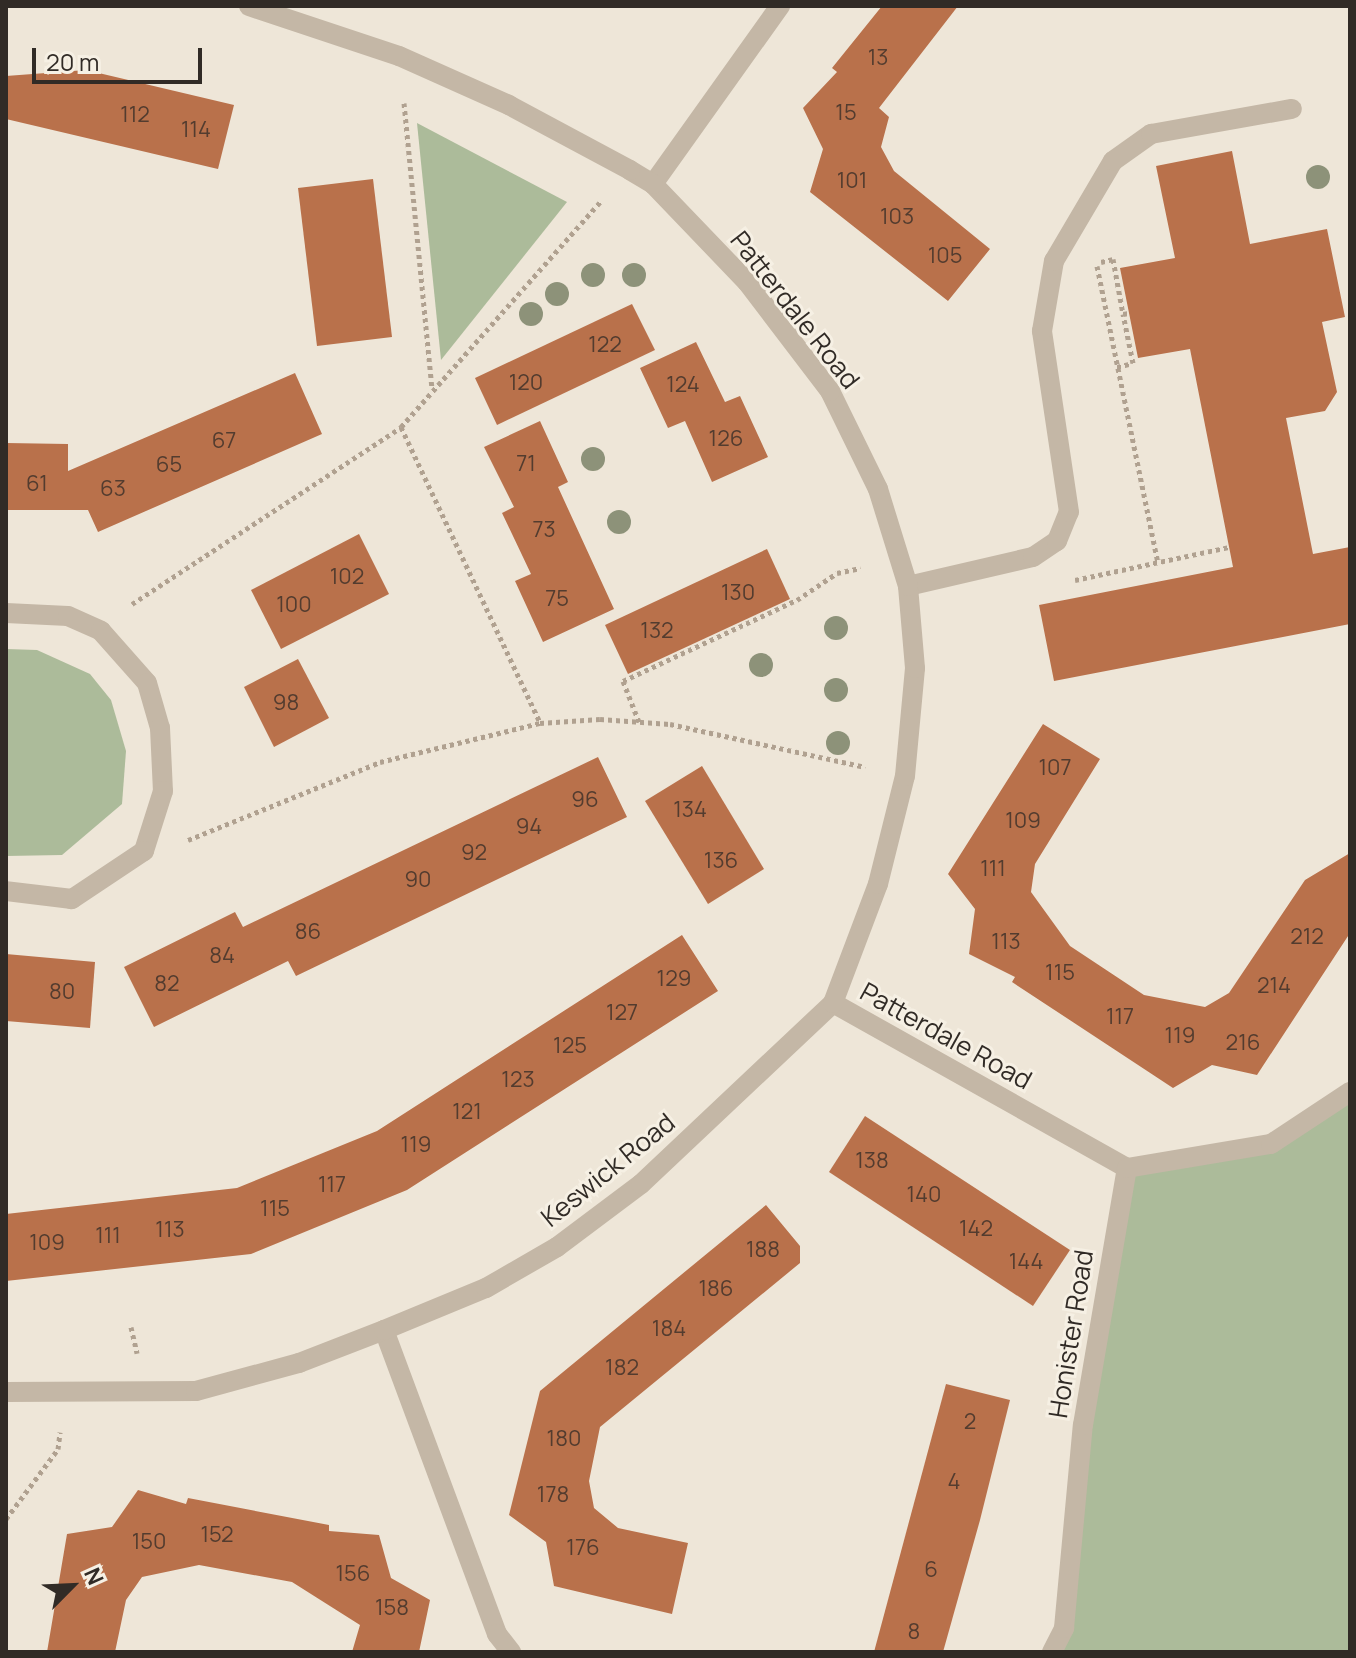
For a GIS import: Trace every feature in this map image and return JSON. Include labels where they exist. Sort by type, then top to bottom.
[{"type":"street","name":"Patterdale Road","points":[[249,6],[399,56],[509,105],[653,184],[747,282],[830,391],[878,489],[901,562],[908,586],[915,668],[905,776],[878,884],[833,1003],[1127,1168]]},
{"type":"street","points":[[653,184],[780,6]]},
{"type":"street","points":[[908,586],[1033,557],[1057,541],[1069,512],[1042,331],[1054,261],[1113,161],[1151,134],[1292,109]]},
{"type":"street","points":[[6,613],[68,616],[101,631],[147,683],[160,728],[163,791],[144,851],[72,899],[6,891]]},
{"type":"street","name":"Keswick Road","points":[[6,1392],[196,1391],[299,1363],[486,1288],[557,1247],[641,1184],[833,1003]]},
{"type":"street","points":[[1127,1168],[1271,1144],[1350,1092]]},
{"type":"street","name":"Honister Road","points":[[1052,1652],[1064,1628],[1083,1425],[1127,1168]]},
{"type":"street","points":[[384,1330],[497,1634],[511,1652]]},
{"type":"path","points":[[399,56],[432,388]]},
{"type":"path","points":[[101,631],[138,599],[401,427],[432,388],[630,170]]},
{"type":"path","points":[[1071,230],[1092,244],[1158,562]]},
{"type":"path","points":[[1097,264],[1113,259],[1126,314],[1133,363],[1117,367]]},
{"type":"path","points":[[401,427],[540,723]]},
{"type":"path","points":[[1071,581],[1229,547]]},
{"type":"path","points":[[639,722],[623,681],[797,600],[837,573],[901,562]]},
{"type":"path","points":[[144,851],[185,842],[380,762],[540,723],[670,724],[905,776]]},
{"type":"path","points":[[6,1519],[58,1449],[64,1392]]},
{"type":"green space","points":[[417,123],[567,202],[441,360]]},
{"type":"green space","points":[[6,649],[37,650],[90,674],[111,700],[126,751],[122,804],[62,855],[6,856]]},
{"type":"green space","points":[[1350,1092],[1350,1652],[1052,1652],[1127,1168],[1271,1144]]},
{"type":"building","points":[[882,6],[958,6],[879,108],[889,117],[881,147],[894,171],[990,249],[948,301],[810,192],[823,149],[803,108],[837,72],[832,68]]},
{"type":"building","points":[[86,70],[234,105],[218,169],[6,119],[6,76]]},
{"type":"building","points":[[1232,151],[1250,244],[1327,229],[1345,317],[1322,322],[1337,392],[1325,411],[1286,418],[1313,554],[1350,547],[1350,624],[1054,681],[1039,605],[1233,567],[1190,349],[1138,358],[1120,268],[1175,258],[1156,166]]},
{"type":"building","points":[[373,179],[392,337],[317,346],[298,188]]},
{"type":"building","points":[[632,304],[655,350],[497,425],[475,378]]},
{"type":"building","points":[[696,342],[725,402],[740,396],[768,457],[712,482],[685,421],[668,428],[640,368]]},
{"type":"building","points":[[295,373],[322,434],[98,532],[88,510],[6,510],[6,443],[68,444],[68,471]]},
{"type":"building","points":[[540,421],[568,482],[558,487],[614,609],[543,642],[515,581],[531,574],[502,513],[514,507],[484,447]]},
{"type":"building","points":[[359,534],[389,594],[281,649],[251,590]]},
{"type":"building","points":[[767,549],[790,599],[628,674],[605,625]]},
{"type":"building","points":[[298,659],[329,718],[274,747],[244,687]]},
{"type":"building","points":[[1043,724],[1100,759],[1035,864],[1031,892],[1070,946],[1144,995],[1205,1007],[1229,993],[1305,880],[1350,853],[1350,933],[1257,1075],[1212,1065],[1173,1088],[1012,982],[1015,977],[969,954],[975,909],[948,874]]},
{"type":"building","points":[[598,757],[627,817],[296,976],[288,961],[154,1027],[124,967],[235,912],[243,927]]},
{"type":"building","points":[[702,766],[764,869],[708,904],[645,801]]},
{"type":"building","points":[[682,935],[718,991],[407,1190],[251,1254],[6,1281],[6,1214],[237,1188],[377,1131]]},
{"type":"building","points":[[6,954],[95,962],[90,1028],[6,1021]]},
{"type":"building","points":[[865,1116],[1070,1250],[1033,1306],[829,1172]]},
{"type":"building","points":[[766,1205],[800,1246],[800,1263],[600,1427],[589,1481],[594,1508],[618,1528],[688,1543],[672,1614],[554,1586],[546,1542],[509,1515],[540,1391]]},
{"type":"building","points":[[946,1384],[1010,1400],[980,1520],[943,1652],[874,1652]]},
{"type":"building","points":[[138,1490],[186,1504],[188,1498],[329,1525],[329,1531],[379,1535],[391,1578],[430,1600],[419,1652],[352,1652],[360,1625],[292,1582],[199,1565],[142,1577],[126,1600],[115,1652],[47,1652],[67,1534],[112,1527]]}]
